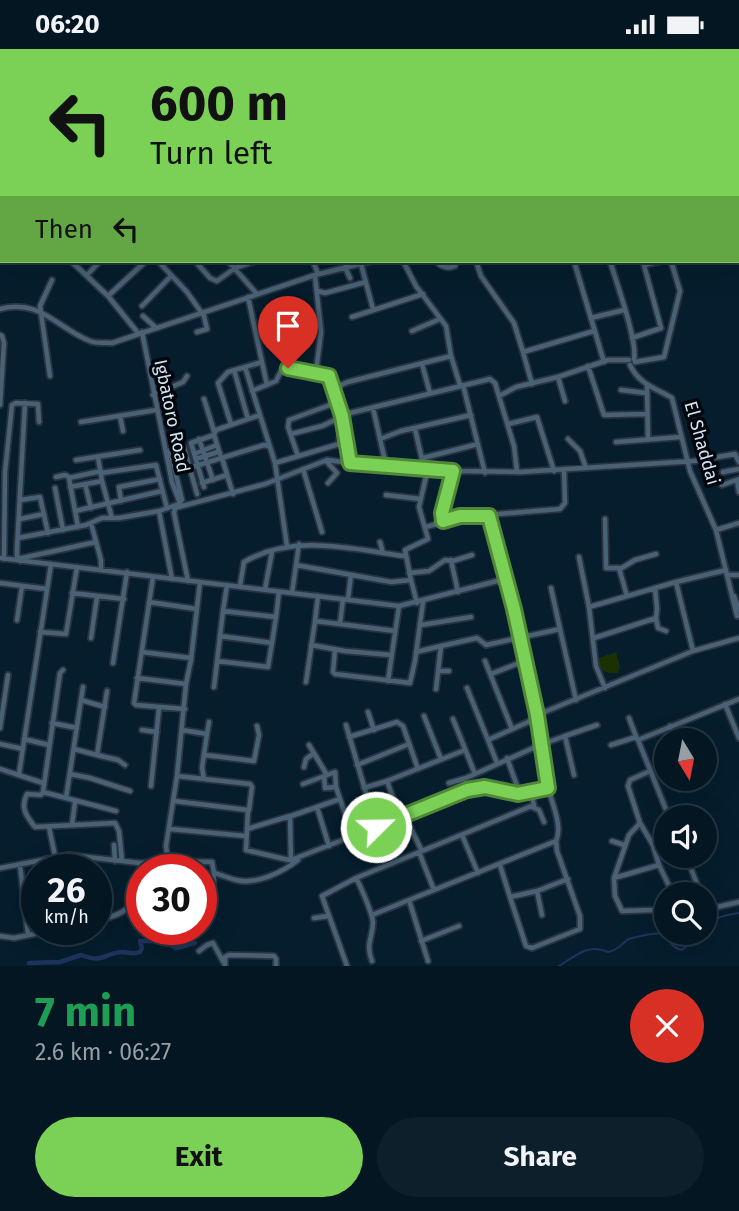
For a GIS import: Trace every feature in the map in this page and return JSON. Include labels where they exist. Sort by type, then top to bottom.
[{"type":"street","points":[[73,263],[140,332]]},
{"type":"street","points":[[87,275],[98,263]]},
{"type":"street","points":[[108,296],[144,263]]},
{"type":"street","points":[[160,263],[202,312],[207,329],[197,332]]},
{"type":"street","points":[[197,263],[215,281],[219,281],[235,268],[250,263]]},
{"type":"street","points":[[230,263],[257,294]]},
{"type":"street","points":[[314,263],[317,275],[321,332],[316,372]]},
{"type":"street","points":[[0,309],[20,307],[40,311],[76,333],[104,342],[121,341],[140,332],[257,294],[365,263]]},
{"type":"street","points":[[404,263],[449,332],[451,356],[471,415],[485,473]]},
{"type":"street","points":[[438,263],[448,268],[456,266],[456,263]]},
{"type":"street","points":[[477,263],[481,276],[514,323],[532,384]]},
{"type":"street","points":[[575,263],[604,362]]},
{"type":"street","points":[[611,263],[632,338],[635,354],[632,362],[638,377],[647,386],[672,398],[688,461],[717,530],[738,614]]},
{"type":"street","points":[[632,338],[661,328],[644,265],[652,263]]},
{"type":"street","points":[[499,396],[516,387],[604,362],[632,362],[664,357],[680,291],[672,263]]},
{"type":"street","points":[[361,264],[373,309]]},
{"type":"street","points":[[345,267],[350,278]]},
{"type":"street","points":[[142,306],[171,277]]},
{"type":"street","points":[[50,376],[40,311],[52,280]]},
{"type":"street","points":[[317,291],[325,293],[366,282]]},
{"type":"street","points":[[352,317],[423,294]]},
{"type":"street","points":[[248,297],[267,385]]},
{"type":"street","points":[[591,318],[624,310]]},
{"type":"street","points":[[143,316],[155,327]]},
{"type":"street","points":[[412,331],[440,319]]},
{"type":"street","points":[[523,352],[594,331]]},
{"type":"street","name":"Igbatoro Road","points":[[140,332],[172,482],[181,503]]},
{"type":"street","points":[[0,335],[3,338],[0,405]]},
{"type":"street","points":[[334,388],[451,356]]},
{"type":"street","points":[[231,424],[218,383],[223,375],[233,370],[262,362]]},
{"type":"street","name":"El Shaddai","points":[[632,362],[645,381],[674,397],[688,461]]},
{"type":"street","points":[[422,364],[430,394]]},
{"type":"street","points":[[588,366],[605,416],[647,414]]},
{"type":"street","points":[[244,367],[275,463],[287,546]]},
{"type":"street","points":[[253,391],[276,380],[286,368],[327,374],[334,388],[338,402],[340,443],[275,463]]},
{"type":"street","points":[[233,370],[248,419]]},
{"type":"street","points":[[153,395],[183,382],[187,376]]},
{"type":"street","points":[[558,377],[565,401]]},
{"type":"street","points":[[291,434],[322,426],[339,417],[490,379],[495,383],[508,424],[517,472]]},
{"type":"street","points":[[647,386],[648,440]]},
{"type":"street","points":[[621,390],[646,393]]},
{"type":"street","points":[[204,399],[233,494]]},
{"type":"street","points":[[298,456],[289,420],[338,402]]},
{"type":"street","points":[[20,560],[17,556],[25,403]]},
{"type":"street","points":[[39,422],[38,405],[12,405],[2,558],[399,606],[505,579]]},
{"type":"street","points":[[373,408],[386,465]]},
{"type":"street","points":[[81,422],[156,410]]},
{"type":"street","points":[[227,475],[203,485],[191,443],[231,424],[260,415]]},
{"type":"street","points":[[380,439],[471,415]]},
{"type":"street","points":[[120,416],[123,431]]},
{"type":"street","points":[[339,417],[350,463]]},
{"type":"street","points":[[508,424],[537,418],[554,471]]},
{"type":"street","points":[[0,427],[10,426]]},
{"type":"street","points":[[415,429],[426,468],[420,512],[429,539],[406,548],[404,556],[417,603]]},
{"type":"street","points":[[616,442],[680,437]]},
{"type":"street","points":[[199,439],[213,479]]},
{"type":"street","points":[[568,439],[580,451],[586,468]]},
{"type":"street","points":[[176,472],[190,468],[204,453],[219,453],[267,444]]},
{"type":"street","points":[[423,458],[478,444]]},
{"type":"street","points":[[181,503],[169,451],[182,446],[197,494]]},
{"type":"street","points":[[76,460],[139,450]]},
{"type":"street","points":[[207,462],[219,453]]},
{"type":"street","points":[[18,538],[78,527],[102,518],[159,510],[181,503],[233,494],[325,461],[485,473],[688,461],[735,454],[739,462]]},
{"type":"street","points":[[98,457],[112,518]]},
{"type":"street","points":[[196,459],[207,462]]},
{"type":"street","points":[[325,461],[337,473],[328,483]]},
{"type":"street","points":[[56,477],[67,475],[69,478],[153,465],[159,467],[167,508]]},
{"type":"street","points":[[303,469],[322,532]]},
{"type":"street","points":[[426,527],[460,516],[489,516],[562,508],[565,503],[564,469]]},
{"type":"street","points":[[723,473],[739,470]]},
{"type":"street","points":[[443,521],[442,513],[453,471]]},
{"type":"street","points":[[69,478],[78,527]]},
{"type":"street","points":[[106,489],[160,479]]},
{"type":"street","points":[[722,485],[738,480],[739,492]]},
{"type":"street","points":[[71,487],[102,481]]},
{"type":"street","points":[[139,483],[142,494]]},
{"type":"street","points":[[85,484],[91,508]]},
{"type":"street","points":[[118,487],[121,501]]},
{"type":"street","points":[[55,488],[63,530]]},
{"type":"street","points":[[75,511],[162,491]]},
{"type":"street","points":[[386,495],[421,499]]},
{"type":"street","points":[[20,500],[40,497],[48,533]]},
{"type":"street","points":[[181,503],[174,513],[188,581]]},
{"type":"street","points":[[159,510],[172,579]]},
{"type":"street","points":[[20,519],[44,515]]},
{"type":"street","points":[[489,516],[537,715],[540,745],[559,834],[556,841],[557,851],[580,916],[581,927],[532,948],[525,944],[500,865]]},
{"type":"street","points":[[605,519],[606,568],[620,569],[656,554]]},
{"type":"street","points":[[91,523],[101,570]]},
{"type":"street","points":[[717,530],[739,523]]},
{"type":"street","points":[[380,542],[383,553]]},
{"type":"street","points":[[20,560],[96,543]]},
{"type":"street","points":[[292,593],[299,544]]},
{"type":"street","points":[[240,586],[244,562],[287,546],[299,544],[404,556]]},
{"type":"street","points":[[265,589],[272,551]]},
{"type":"street","points":[[410,573],[429,571],[440,562],[472,555]]},
{"type":"street","points":[[579,557],[594,638],[596,666],[605,688]]},
{"type":"street","points":[[451,560],[458,592]]},
{"type":"street","points":[[19,774],[51,564]]},
{"type":"street","points":[[296,565],[391,582],[411,580]]},
{"type":"street","points":[[40,632],[66,634],[77,567]]},
{"type":"street","points":[[620,569],[627,596]]},
{"type":"street","points":[[113,663],[127,572]]},
{"type":"street","points":[[727,572],[738,614]]},
{"type":"street","points":[[589,607],[676,582],[727,572],[739,575]]},
{"type":"street","points":[[340,624],[351,575]]},
{"type":"street","points":[[153,577],[135,705],[185,709]]},
{"type":"street","points":[[167,854],[200,582]]},
{"type":"street","points":[[676,582],[694,651]]},
{"type":"street","points":[[0,583],[47,589]]},
{"type":"street","points":[[214,687],[227,585]]},
{"type":"street","points":[[17,620],[22,586]]},
{"type":"street","points":[[551,588],[576,700]]},
{"type":"street","points":[[655,588],[658,628],[666,631]]},
{"type":"street","points":[[217,661],[268,667],[279,592]]},
{"type":"street","points":[[72,593],[124,599]]},
{"type":"street","points":[[306,682],[318,596]]},
{"type":"street","points":[[91,638],[97,597]]},
{"type":"street","points":[[335,650],[335,674],[411,682],[423,601]]},
{"type":"street","points":[[149,602],[197,609]]},
{"type":"street","points":[[388,681],[399,606]]},
{"type":"street","points":[[223,611],[276,617]]},
{"type":"street","points":[[421,625],[471,617]]},
{"type":"street","points":[[594,638],[656,618]]},
{"type":"street","points":[[315,621],[395,631]]},
{"type":"street","points":[[416,652],[477,638],[486,645],[560,629]]},
{"type":"street","points":[[220,636],[272,643]]},
{"type":"street","points":[[488,740],[537,715],[694,651],[739,638]]},
{"type":"street","points":[[311,645],[391,655]]},
{"type":"street","points":[[436,689],[441,646]]},
{"type":"street","points":[[142,652],[191,658]]},
{"type":"street","points":[[485,661],[512,729]]},
{"type":"street","points":[[491,674],[524,661]]},
{"type":"street","points":[[63,670],[58,681],[43,792],[41,796],[26,795],[23,807],[35,827],[115,823],[119,831],[122,861]]},
{"type":"street","points":[[438,671],[449,671]]},
{"type":"street","points":[[0,728],[8,675]]},
{"type":"street","points":[[137,678],[186,684]]},
{"type":"street","points":[[66,798],[83,687]]},
{"type":"street","points":[[467,688],[497,763]]},
{"type":"street","points":[[97,755],[107,691]]},
{"type":"street","points":[[611,745],[637,739],[739,699]]},
{"type":"street","points":[[81,700],[105,707]]},
{"type":"street","points":[[725,704],[739,738]]},
{"type":"street","points":[[151,786],[159,708]]},
{"type":"street","points":[[368,712],[374,730]]},
{"type":"street","points":[[424,716],[442,759]]},
{"type":"street","points":[[629,718],[664,805]]},
{"type":"street","points":[[453,719],[475,774]]},
{"type":"street","points":[[204,779],[202,768],[209,722]]},
{"type":"street","points":[[349,737],[397,722],[403,726],[418,769]]},
{"type":"street","points":[[52,723],[77,729]]},
{"type":"street","points":[[346,725],[376,827]]},
{"type":"street","points":[[449,783],[540,745],[597,725]]},
{"type":"street","points":[[205,755],[254,761],[259,735],[257,726]]},
{"type":"street","points":[[142,730],[157,732]]},
{"type":"street","points":[[182,730],[207,734]]},
{"type":"street","points":[[565,736],[574,775]]},
{"type":"street","points":[[24,739],[48,745]]},
{"type":"street","points":[[0,744],[23,749]]},
{"type":"street","points":[[357,765],[409,744]]},
{"type":"street","points":[[309,745],[326,776],[325,788],[336,787]]},
{"type":"street","points":[[74,748],[125,765]]},
{"type":"street","points":[[364,787],[387,781],[465,750]]},
{"type":"street","points":[[304,767],[306,759],[314,753]]},
{"type":"street","points":[[507,758],[520,794]]},
{"type":"street","points":[[0,769],[43,783]]},
{"type":"street","points":[[650,771],[627,783],[640,823],[654,848]]},
{"type":"street","points":[[303,784],[336,773],[336,787],[352,837]]},
{"type":"street","points":[[70,774],[130,792]]},
{"type":"street","points":[[177,776],[250,784],[252,787],[246,850],[289,860],[300,858]]},
{"type":"street","points":[[387,781],[421,851],[434,890]]},
{"type":"street","points":[[217,874],[239,881],[274,874],[300,858],[476,788],[520,794],[548,788]]},
{"type":"street","points":[[43,792],[117,811]]},
{"type":"street","points":[[347,966],[322,895],[356,878],[532,806],[535,804],[531,793]]},
{"type":"street","points":[[247,829],[340,799]]},
{"type":"street","points":[[72,825],[75,801]]},
{"type":"street","points":[[174,801],[238,808],[248,810],[248,813]]},
{"type":"street","points":[[532,806],[539,810],[544,822]]},
{"type":"street","points":[[317,807],[329,846]]},
{"type":"street","points":[[289,860],[290,816]]},
{"type":"street","points":[[640,823],[630,832],[624,845],[613,887],[621,911],[654,910]]},
{"type":"street","points":[[49,827],[55,854]]},
{"type":"street","points":[[170,828],[246,836]]},
{"type":"street","points":[[462,835],[478,873]]},
{"type":"street","points":[[372,915],[556,841]]},
{"type":"street","points":[[612,841],[624,845]]},
{"type":"street","points":[[114,845],[115,860]]},
{"type":"street","points":[[112,860],[126,861]]},
{"type":"street","points":[[0,868],[20,865],[21,873]]},
{"type":"street","points":[[614,878],[654,867]]},
{"type":"street","points":[[356,878],[372,915],[372,928],[368,937],[372,961]]},
{"type":"street","points":[[510,897],[537,891],[568,879]]},
{"type":"street","points":[[537,891],[542,915]]},
{"type":"street","points":[[409,901],[428,961]]},
{"type":"street","points":[[717,907],[739,902]]},
{"type":"street","points":[[314,918],[328,916]]},
{"type":"street","points":[[421,941],[459,926]]},
{"type":"street","points":[[0,936],[21,937]]},
{"type":"street","points":[[199,951],[212,943],[224,965]]},
{"type":"street","points":[[224,965],[228,955],[275,957],[276,966]]},
{"type":"street","points":[[249,956],[249,966]]},
{"type":"green space","points":[[616,652],[620,667],[618,673],[597,668],[599,658]]},
{"type":"waterway","points":[[717,918],[739,913]]},
{"type":"waterway","points":[[559,966],[588,950],[608,952],[629,939],[654,934]]},
{"type":"waterway","points":[[29,963],[60,962],[81,955],[95,958],[122,952],[137,953],[140,952],[141,945]]},
{"type":"waterway","points":[[171,945],[176,948],[187,945]]},
{"type":"waterway","points":[[673,945],[682,950],[688,945]]},
{"type":"route","points":[[288,368],[329,376],[342,416],[350,463],[453,471],[441,516],[443,521],[460,516],[489,516],[514,609],[537,715],[548,788],[518,794],[485,787],[467,790],[376,827]]}]
